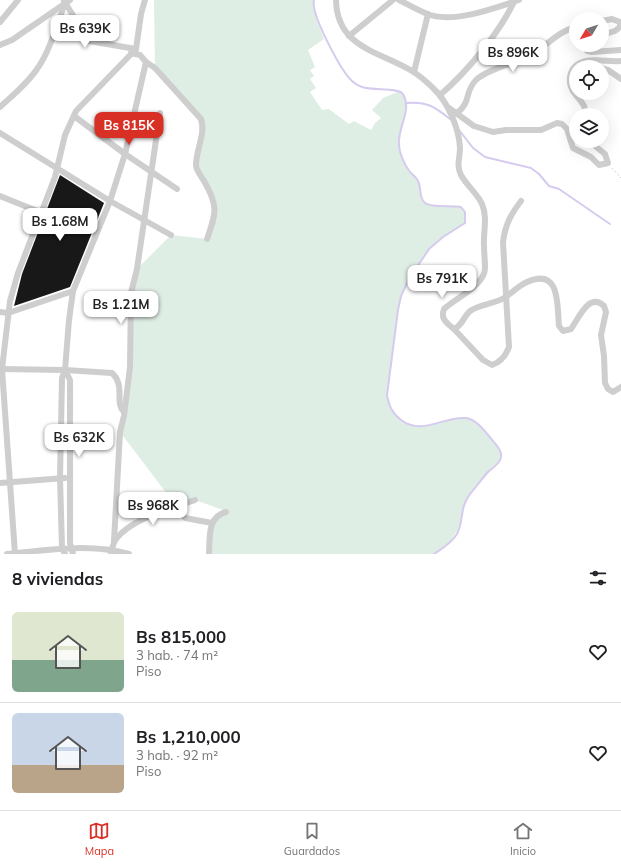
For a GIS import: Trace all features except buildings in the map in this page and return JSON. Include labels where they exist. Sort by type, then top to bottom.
[{"type":"street","points":[[0,22],[18,0]]},
{"type":"street","points":[[15,554],[1,369],[8,313],[18,273],[42,213],[57,169],[65,135],[76,111],[134,51],[145,0]]},
{"type":"street","points":[[336,0],[338,18],[342,28],[358,45],[414,72],[440,95],[449,108],[474,126],[493,132],[506,130],[541,130],[557,123],[562,124],[567,129],[573,148],[591,157],[599,165],[608,163],[606,154],[598,148]]},
{"type":"street","points":[[349,36],[393,0]]},
{"type":"street","points":[[399,0],[428,14],[440,16],[468,14],[517,1]]},
{"type":"street","points":[[66,1],[89,41],[134,51],[140,55],[146,62],[155,68],[201,119],[203,126],[196,165],[210,192],[215,212],[207,239]]},
{"type":"street","points":[[0,48],[2,44],[12,40],[66,1]]},
{"type":"street","points":[[0,107],[37,70],[66,1]]},
{"type":"street","points":[[440,95],[454,82],[484,47],[517,1]]},
{"type":"street","points":[[414,72],[428,14]]},
{"type":"street","points":[[609,20],[612,19],[620,22],[620,27],[609,33]]},
{"type":"street","points":[[456,114],[464,108],[471,86],[477,79],[485,74],[532,54],[557,35],[569,30]]},
{"type":"street","points":[[609,51],[621,50]]},
{"type":"street","points":[[609,61],[621,61]]},
{"type":"street","points":[[64,551],[60,478],[62,378],[65,370],[73,292],[110,201],[125,154],[146,62]]},
{"type":"street","points":[[609,71],[621,79]]},
{"type":"street","points":[[449,108],[459,142],[460,150],[458,167],[462,177],[482,202],[486,219],[484,245],[485,266],[483,277],[478,283],[447,307],[443,312],[443,318],[483,360],[492,365],[498,363],[506,354],[509,347],[503,242],[505,228],[511,214],[521,200]]},
{"type":"street","points":[[112,552],[114,541],[120,432],[130,367],[131,293],[137,269],[160,113]]},
{"type":"street","points":[[74,116],[125,154],[176,189]]},
{"type":"street","points":[[0,133],[110,201],[171,235]]},
{"type":"street","points":[[0,196],[42,213]]},
{"type":"street","points":[[454,329],[459,327],[468,313],[474,308],[506,297],[525,283],[539,279],[548,282],[558,296],[559,326],[561,330],[566,331],[572,329],[586,306],[594,302],[602,303],[606,308],[601,334],[604,356],[605,383],[608,389],[613,392],[616,392],[621,387]]},
{"type":"street","points":[[0,312],[8,313],[73,292]]},
{"type":"street","points":[[1,369],[65,370],[112,373],[117,378],[120,390],[121,409],[124,412]]},
{"type":"street","points":[[65,370],[70,380],[72,551]]},
{"type":"street","points":[[0,483],[70,478]]},
{"type":"street","points":[[114,541],[135,523],[195,500]]},
{"type":"street","points":[[177,507],[185,518],[212,522]]},
{"type":"street","points":[[209,554],[212,522],[216,516],[226,512]]},
{"type":"street","points":[[7,554],[64,551],[112,552],[129,554]]},
{"type":"path","points":[[608,163],[621,178]]},
{"type":"shaded area","points":[[154,0],[314,0],[316,18],[324,39],[308,50],[315,67],[310,70],[314,76],[310,79],[316,88],[310,92],[322,110],[329,109],[349,124],[354,121],[371,130],[375,123],[381,118],[372,110],[383,98],[400,91],[406,103],[406,109],[400,135],[400,150],[406,166],[419,182],[422,200],[430,205],[461,207],[465,212],[465,223],[443,237],[429,250],[409,279],[401,296],[387,395],[393,413],[402,421],[411,425],[427,426],[452,419],[468,419],[477,423],[482,428],[498,447],[500,453],[500,460],[471,493],[463,508],[459,528],[449,543],[434,554],[209,554],[212,523],[226,511],[195,500],[177,507],[120,432],[130,367],[131,293],[137,269],[171,235],[207,239],[215,207],[196,165],[203,126],[155,68]]},
{"type":"waterway","points":[[314,0],[314,7],[317,17],[327,42],[352,81],[362,87],[391,90],[403,94],[406,112],[400,135],[399,149],[406,165],[410,172],[415,176],[419,184],[423,201],[428,205],[461,207],[465,212],[465,223],[443,237],[429,249],[409,279],[401,296],[387,395],[393,412],[401,420],[409,424],[425,426],[458,418],[470,419],[481,427],[501,452],[499,462],[487,473],[467,499],[464,505],[457,534],[450,543],[434,554]]},
{"type":"waterway","points":[[406,103],[425,104],[440,111],[450,119]]},
{"type":"waterway","points":[[459,130],[473,148],[485,157],[531,168],[539,174],[549,186],[559,189],[610,224]]}]
